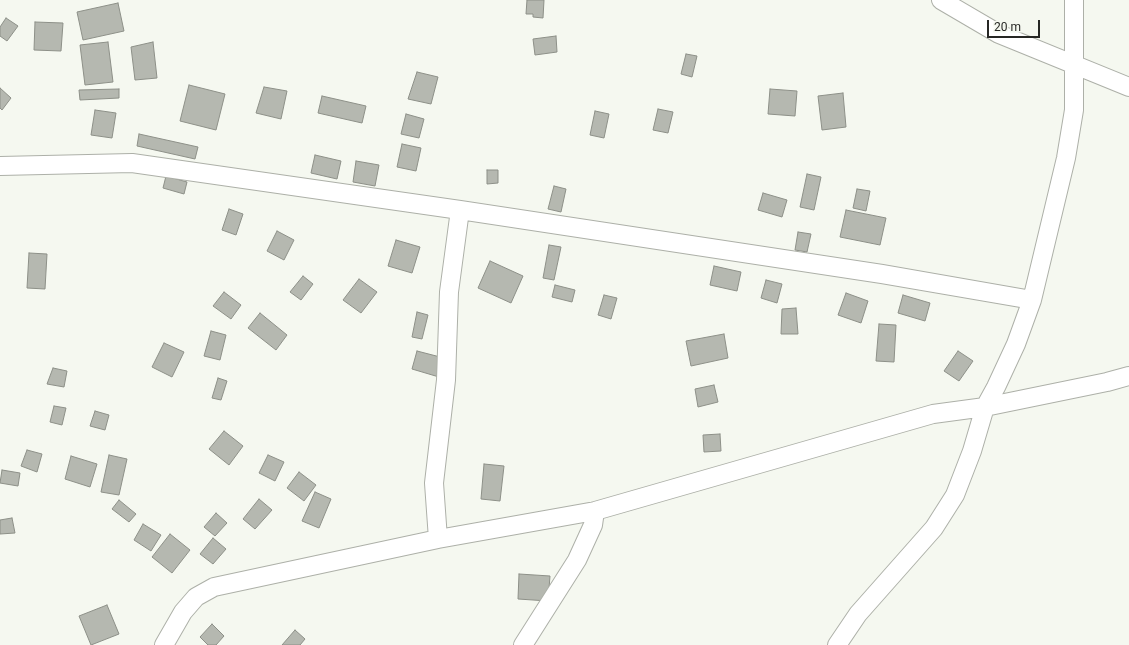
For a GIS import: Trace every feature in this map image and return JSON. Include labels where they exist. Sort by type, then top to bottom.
[{"type":"street","points":[[941,0],[999,34],[1129,87]]},
{"type":"street","points":[[837,645],[858,614],[934,528],[955,495],[972,451],[985,407],[1016,344],[1032,300],[1066,158],[1074,110],[1074,0]]},
{"type":"street","points":[[0,166],[132,163],[460,210],[882,274],[1032,300]]},
{"type":"street","points":[[438,539],[434,483],[446,380],[449,292],[460,210]]},
{"type":"street","points":[[164,645],[183,612],[196,597],[214,588],[438,539],[595,511],[933,414],[985,407],[1107,382],[1129,376]]},
{"type":"street","points":[[523,645],[577,560],[592,525],[595,511]]},
{"type":"building","points":[[527,0],[544,0],[543,18],[533,17],[533,14],[526,14]]},
{"type":"building","points":[[118,3],[124,31],[83,40],[77,12]]},
{"type":"building","points":[[6,18],[18,26],[7,41],[0,36],[0,27]]},
{"type":"building","points":[[35,22],[63,23],[61,51],[34,50]]},
{"type":"building","points":[[556,36],[557,52],[535,55],[533,39]]},
{"type":"building","points":[[108,42],[113,82],[85,85],[80,45]]},
{"type":"building","points":[[153,42],[157,78],[135,80],[131,47]]},
{"type":"building","points":[[686,54],[697,56],[692,77],[681,74]]},
{"type":"building","points":[[417,72],[438,77],[431,104],[408,99]]},
{"type":"building","points":[[189,85],[225,94],[216,130],[180,121]]},
{"type":"building","points":[[264,87],[287,91],[281,119],[256,113]]},
{"type":"building","points":[[0,88],[11,98],[2,110],[0,108]]},
{"type":"building","points":[[119,89],[119,98],[80,100],[79,90]]},
{"type":"building","points":[[770,89],[797,91],[795,116],[768,114]]},
{"type":"building","points":[[843,93],[846,127],[822,130],[818,96]]},
{"type":"building","points":[[322,96],[366,106],[362,123],[318,113]]},
{"type":"building","points":[[658,109],[673,112],[668,133],[653,130]]},
{"type":"building","points":[[95,110],[116,113],[112,138],[91,135]]},
{"type":"building","points":[[595,111],[609,114],[604,138],[590,135]]},
{"type":"building","points":[[406,114],[424,119],[419,138],[401,134]]},
{"type":"building","points":[[139,134],[198,147],[195,159],[137,146]]},
{"type":"building","points":[[402,144],[421,148],[416,171],[397,167]]},
{"type":"building","points":[[315,155],[341,161],[337,179],[311,173]]},
{"type":"building","points":[[356,161],[379,165],[375,186],[353,182]]},
{"type":"building","points":[[487,170],[498,170],[498,183],[487,184]]},
{"type":"building","points":[[807,174],[821,177],[814,210],[800,207]]},
{"type":"building","points":[[166,176],[187,182],[184,194],[163,188]]},
{"type":"building","points":[[554,186],[566,189],[561,212],[548,209]]},
{"type":"building","points":[[857,189],[870,191],[866,211],[853,208]]},
{"type":"building","points":[[763,193],[787,200],[782,217],[758,210]]},
{"type":"building","points":[[229,209],[243,214],[236,235],[222,230]]},
{"type":"building","points":[[846,210],[886,218],[880,245],[840,237]]},
{"type":"building","points":[[277,231],[294,240],[284,260],[267,251]]},
{"type":"building","points":[[798,232],[811,234],[807,252],[795,250]]},
{"type":"building","points":[[396,240],[420,247],[412,273],[388,266]]},
{"type":"building","points":[[549,245],[561,247],[554,280],[543,278]]},
{"type":"building","points":[[29,253],[47,254],[45,289],[27,288]]},
{"type":"building","points":[[490,261],[523,276],[511,303],[478,288]]},
{"type":"building","points":[[714,266],[741,272],[737,291],[710,285]]},
{"type":"building","points":[[303,276],[313,284],[301,300],[290,292]]},
{"type":"building","points":[[359,279],[377,292],[361,313],[343,300]]},
{"type":"building","points":[[766,280],[782,284],[777,303],[761,298]]},
{"type":"building","points":[[555,285],[575,290],[572,302],[552,297]]},
{"type":"building","points":[[224,292],[241,305],[231,319],[213,306]]},
{"type":"building","points":[[846,293],[868,301],[861,323],[838,315]]},
{"type":"building","points":[[604,295],[617,298],[611,319],[598,315]]},
{"type":"building","points":[[903,295],[930,303],[925,321],[898,313]]},
{"type":"building","points":[[796,308],[798,334],[781,334],[782,309]]},
{"type":"building","points":[[417,312],[428,315],[422,339],[412,337]]},
{"type":"building","points":[[260,313],[287,335],[276,350],[248,328]]},
{"type":"building","points":[[879,324],[896,325],[894,362],[876,361]]},
{"type":"building","points":[[211,331],[226,335],[220,360],[204,356]]},
{"type":"building","points":[[724,334],[728,358],[691,366],[686,341]]},
{"type":"building","points":[[164,343],[184,352],[172,377],[152,367]]},
{"type":"building","points":[[417,351],[444,358],[439,377],[412,369]]},
{"type":"building","points":[[958,351],[973,361],[959,381],[944,371]]},
{"type":"building","points":[[53,368],[67,371],[64,387],[47,384]]},
{"type":"building","points":[[218,378],[227,381],[221,400],[212,398]]},
{"type":"building","points":[[714,385],[718,402],[698,407],[695,389]]},
{"type":"building","points":[[54,406],[66,408],[62,425],[50,422]]},
{"type":"building","points":[[95,411],[109,415],[105,430],[90,426]]},
{"type":"building","points":[[224,431],[243,446],[229,465],[209,449]]},
{"type":"building","points":[[720,434],[721,451],[704,452],[703,435]]},
{"type":"building","points":[[27,450],[42,454],[37,472],[21,466]]},
{"type":"building","points":[[109,455],[127,459],[119,495],[101,492]]},
{"type":"building","points":[[268,455],[284,462],[275,481],[259,473]]},
{"type":"building","points":[[71,456],[97,464],[90,487],[65,479]]},
{"type":"building","points":[[484,464],[504,466],[500,501],[481,499]]},
{"type":"building","points":[[2,470],[20,473],[18,486],[0,483]]},
{"type":"building","points":[[299,472],[316,485],[304,501],[287,488]]},
{"type":"building","points":[[315,492],[331,499],[319,528],[302,521]]},
{"type":"building","points":[[259,499],[272,510],[255,529],[243,519]]},
{"type":"building","points":[[119,500],[136,514],[129,522],[112,509]]},
{"type":"building","points":[[216,513],[227,523],[215,536],[204,527]]},
{"type":"building","points":[[12,518],[15,533],[0,534],[0,520]]},
{"type":"building","points":[[143,524],[161,535],[151,551],[134,540]]},
{"type":"building","points":[[170,534],[190,550],[172,573],[152,557]]},
{"type":"building","points":[[213,538],[226,549],[213,564],[200,554]]},
{"type":"building","points":[[519,574],[550,576],[548,601],[518,599]]},
{"type":"building","points":[[107,605],[119,634],[91,645],[79,616]]},
{"type":"building","points":[[212,624],[224,636],[216,645],[208,645],[200,637]]},
{"type":"building","points":[[295,630],[305,639],[300,645],[282,645]]}]
